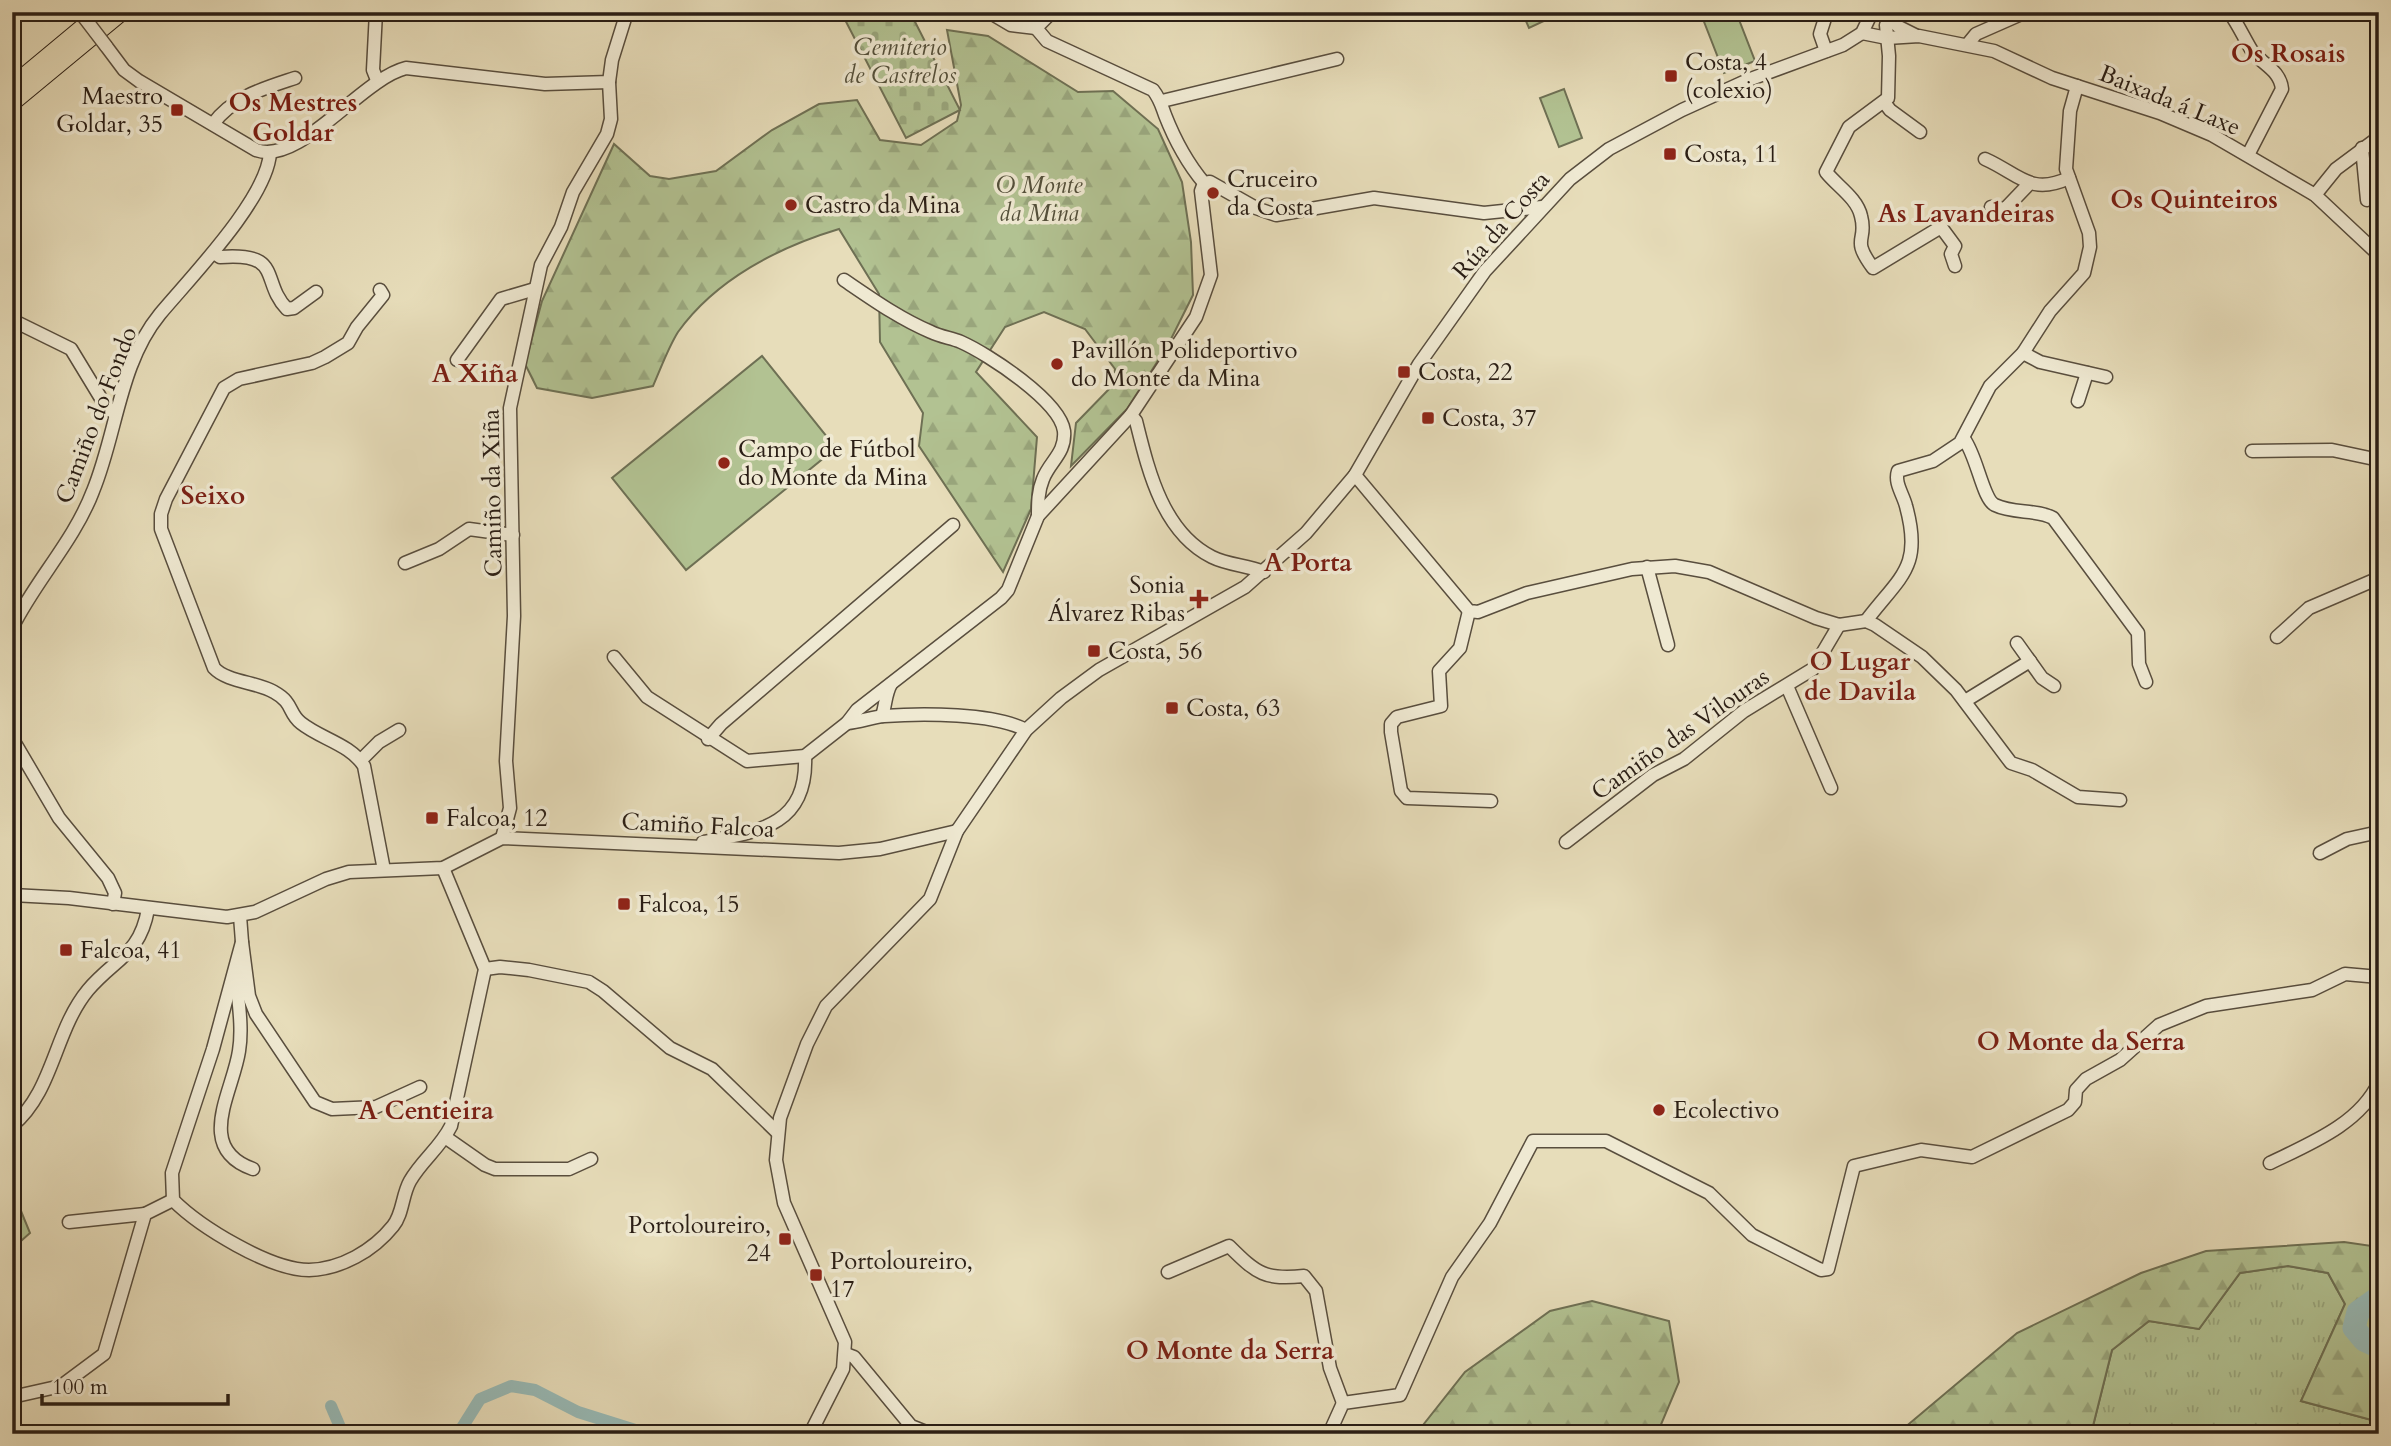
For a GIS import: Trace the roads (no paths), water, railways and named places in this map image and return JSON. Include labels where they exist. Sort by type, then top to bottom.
[{"type":"main road","points":[[12,86],[102,12]]},
{"type":"main road","points":[[12,103],[122,12]]},
{"type":"street","points":[[80,12],[124,71],[256,150],[270,153],[297,142],[377,80],[397,70],[415,68],[545,84],[609,82]]},
{"type":"street","points":[[376,12],[373,70],[377,80]]},
{"type":"street","name":"Camiño da Xiña","points":[[502,838],[510,808],[506,747],[514,617],[510,408],[541,265],[561,227],[573,192],[607,134],[611,119],[609,82],[612,60],[627,12]]},
{"type":"street","points":[[989,12],[1011,25],[1036,28],[1047,41],[1141,82],[1162,101],[1164,113],[1187,159],[1204,183]]},
{"type":"street","points":[[1036,28],[1052,12]]},
{"type":"street","points":[[1826,51],[1819,34],[1826,23],[1827,12]]},
{"type":"street","points":[[1967,45],[1976,34],[2026,12]]},
{"type":"street","points":[[2229,12],[2253,52],[2277,73],[2282,83],[2282,89],[2248,155]]},
{"type":"street","name":"Rúa da Costa","points":[[846,1354],[842,1329],[784,1203],[776,1160],[777,1132],[807,1044],[826,1006],[930,899],[957,831],[1026,730],[1099,670],[1209,609],[1264,572],[1306,533],[1355,475],[1427,354],[1485,271],[1542,207],[1588,164],[1629,138],[1748,80],[1843,45],[1868,22]]},
{"type":"street","name":"Baixada á Laxe","points":[[1868,22],[2004,55],[2077,86],[2212,135],[2315,195],[2379,255]]},
{"type":"street","points":[[1888,26],[1889,93],[1884,102],[1849,127],[1826,172],[1859,210],[1862,220],[1859,244],[1873,268],[1941,227],[1955,246],[1951,254],[1955,266]]},
{"type":"street","points":[[1162,101],[1338,60]]},
{"type":"street","points":[[213,124],[223,111],[255,91],[295,78]]},
{"type":"street","points":[[1866,621],[1899,581],[1912,555],[1909,519],[1896,482],[1898,471],[1933,461],[1964,439],[1990,386],[2024,352],[2050,311],[2088,265],[2089,233],[2067,169],[2070,111],[2077,86]]},
{"type":"street","points":[[1884,102],[1890,110],[1920,132]]},
{"type":"street","points":[[2315,195],[2329,177],[2379,137]]},
{"type":"street","points":[[2362,148],[2367,201]]},
{"type":"street","name":"Camiño do Fondo","points":[[12,628],[93,491],[115,414],[147,331],[214,253],[257,188],[267,170],[270,153]]},
{"type":"street","points":[[1985,159],[2007,169],[2028,185],[2048,185],[2069,178]]},
{"type":"street","points":[[1204,183],[1210,182],[1256,208],[1276,215],[1374,198],[1484,213],[1542,207]]},
{"type":"street","points":[[614,657],[647,697],[747,761],[805,756],[847,723],[864,705],[1008,590],[1038,516],[1131,415],[1196,317],[1208,287],[1212,263],[1201,191],[1204,183]]},
{"type":"street","points":[[1991,207],[2006,209],[2028,185]]},
{"type":"street","points":[[214,253],[220,257],[236,255],[262,263],[270,273],[287,309],[294,309],[316,292]]},
{"type":"street","points":[[844,280],[931,333],[959,341],[994,359],[1054,410],[1062,424],[1063,443],[1059,458],[1044,476],[1038,495],[1038,516]]},
{"type":"street","points":[[457,360],[501,299],[535,289]]},
{"type":"street","points":[[380,290],[383,295],[357,327],[348,343],[312,363],[239,379],[224,388],[161,513],[161,529],[214,668],[219,673],[272,690],[291,704],[295,717],[304,725],[360,760],[371,791],[384,870]]},
{"type":"street","points":[[12,320],[71,349],[105,405],[115,414]]},
{"type":"street","points":[[2024,352],[2040,362],[2106,377]]},
{"type":"street","points":[[2078,401],[2087,373]]},
{"type":"street","points":[[1131,415],[1136,421],[1155,489],[1175,522],[1208,555],[1225,563],[1247,565],[1264,572]]},
{"type":"street","points":[[1964,439],[1975,456],[1986,498],[1992,504],[2010,511],[2053,518],[2098,577],[2138,633],[2140,664],[2146,681]]},
{"type":"street","points":[[2252,451],[2332,450],[2379,460]]},
{"type":"street","points":[[1355,475],[1469,611],[1478,612],[1527,593],[1647,567],[1675,566],[1709,572],[1839,625],[1866,621],[1895,636],[1922,657],[1965,701],[2011,763],[2032,770],[2078,797],[2120,800]]},
{"type":"street","points":[[708,738],[953,525]]},
{"type":"street","points":[[405,563],[439,549],[469,529],[513,534]]},
{"type":"street","points":[[1647,567],[1668,645]]},
{"type":"street","points":[[2277,637],[2309,608],[2379,578]]},
{"type":"street","points":[[1469,611],[1460,648],[1439,671],[1441,706],[1397,717],[1391,724],[1391,732],[1401,791],[1407,799],[1491,801]]},
{"type":"street","name":"Camiño das Vilouras","points":[[1566,842],[1653,775],[1684,758],[1744,711],[1787,686],[1821,661],[1839,625]]},
{"type":"street","points":[[2017,643],[2042,678],[2054,686]]},
{"type":"street","points":[[1965,701],[2030,661]]},
{"type":"street","points":[[884,711],[884,697],[891,683]]},
{"type":"street","points":[[1787,686],[1831,788]]},
{"type":"street","points":[[864,705],[877,702],[884,711]]},
{"type":"street","points":[[847,723],[884,711],[902,715],[1004,721],[1026,730]]},
{"type":"street","points":[[360,760],[379,742],[399,730]]},
{"type":"street","points":[[12,738],[59,818],[108,878],[115,893],[113,904]]},
{"type":"street","points":[[681,846],[774,825],[786,815],[803,787],[805,756]]},
{"type":"street","name":"Camiño Falcoa","points":[[443,868],[502,838],[839,853],[880,849],[957,831]]},
{"type":"street","points":[[2320,853],[2347,839],[2379,832]]},
{"type":"street","points":[[12,895],[240,916],[337,875],[443,868],[485,970],[451,1126],[408,1183],[394,1225],[364,1253],[319,1269],[307,1270],[226,1241],[187,1214],[173,1199],[172,1173],[213,1049],[242,942]]},
{"type":"street","points":[[12,1126],[36,1100],[72,1016],[89,989],[136,946],[148,909]]},
{"type":"street","points":[[240,916],[249,996],[256,1014],[315,1102],[332,1109],[376,1107],[420,1087]]},
{"type":"street","points":[[236,965],[239,1053],[219,1126],[230,1155],[236,1163],[253,1169]]},
{"type":"street","points":[[485,970],[500,967],[529,970],[589,982],[603,990],[670,1048],[712,1069],[777,1132]]},
{"type":"street","points":[[1343,1403],[1401,1395],[1452,1277],[1468,1250],[1490,1223],[1533,1140],[1606,1141],[1709,1193],[1752,1235],[1822,1270],[1828,1269],[1832,1264],[1854,1166],[1921,1150],[1972,1157],[2068,1110],[2075,1102],[2076,1090],[2086,1079],[2120,1060],[2159,1026],[2206,1006],[2312,990],[2345,974],[2379,977]]},
{"type":"street","points":[[2270,1163],[2311,1143],[2350,1119],[2379,1082]]},
{"type":"street","points":[[445,1137],[485,1166],[495,1169],[569,1169],[591,1159]]},
{"type":"street","points":[[69,1222],[145,1213],[173,1199]]},
{"type":"street","points":[[12,1398],[61,1386],[104,1354],[145,1213]]},
{"type":"street","points":[[1168,1272],[1229,1246],[1245,1262],[1274,1279],[1304,1276],[1316,1292],[1330,1368],[1343,1403],[1329,1434]]},
{"type":"street","points":[[810,1434],[830,1397],[846,1354],[854,1357],[911,1426],[931,1434]]},
{"type":"waterway","points":[[2379,1297],[2358,1312],[2354,1328],[2364,1340],[2379,1347]]},
{"type":"waterway","points":[[458,1434],[480,1399],[511,1386],[535,1390],[578,1412],[648,1434]]},
{"type":"waterway","points":[[331,1406],[343,1434]]},
{"type":"place","name":"Costa, 4 (colexio)","points":[[1671,76]]},
{"type":"place","name":"Maestro Goldar, 35","points":[[177,110]]},
{"type":"place","name":"Costa, 11","points":[[1670,154]]},
{"type":"place","name":"Cruceiro da Costa","points":[[1213,193]]},
{"type":"place","name":"Castro da Mina","points":[[791,205]]},
{"type":"place","name":"Pavillón Polideportivo do Monte da Mina","points":[[1057,364]]},
{"type":"place","name":"Costa, 22","points":[[1404,372]]},
{"type":"place","name":"Costa, 37","points":[[1428,418]]},
{"type":"place","name":"Campo de Fútbol do Monte da Mina","points":[[724,463]]},
{"type":"place","name":"Sonia Álvarez Ribas","points":[[1199,599]]},
{"type":"place","name":"Costa, 56","points":[[1094,651]]},
{"type":"place","name":"Costa, 63","points":[[1172,708]]},
{"type":"place","name":"Falcoa, 12","points":[[432,818]]},
{"type":"place","name":"Falcoa, 15","points":[[624,904]]},
{"type":"place","name":"Falcoa, 41","points":[[66,950]]},
{"type":"place","name":"Ecolectivo","points":[[1659,1110]]},
{"type":"place","name":"Portoloureiro, 24","points":[[785,1239]]},
{"type":"place","name":"Portoloureiro, 17","points":[[816,1275]]},
{"type":"district","name":"Os Rosais","points":[[2288,53]]},
{"type":"district","name":"Os Mestres Goldar","points":[[293,117]]},
{"type":"district","name":"Os Quinteiros","points":[[2194,199]]},
{"type":"district","name":"As Lavandeiras","points":[[1966,213]]},
{"type":"district","name":"A Xiña","points":[[475,373]]},
{"type":"district","name":"Seixo","points":[[213,495]]},
{"type":"district","name":"A Porta","points":[[1308,562]]},
{"type":"district","name":"O Lugar de Davila","points":[[1860,676]]},
{"type":"district","name":"O Monte da Serra","points":[[2081,1041]]},
{"type":"district","name":"A Centieira","points":[[426,1110]]},
{"type":"district","name":"O Monte da Serra","points":[[1230,1350]]},
{"type":"park label","name":"Cemiterio de Castrelos","points":[[900,61]]},
{"type":"park label","name":"O Monte da Mina","points":[[1039,199]]}]
